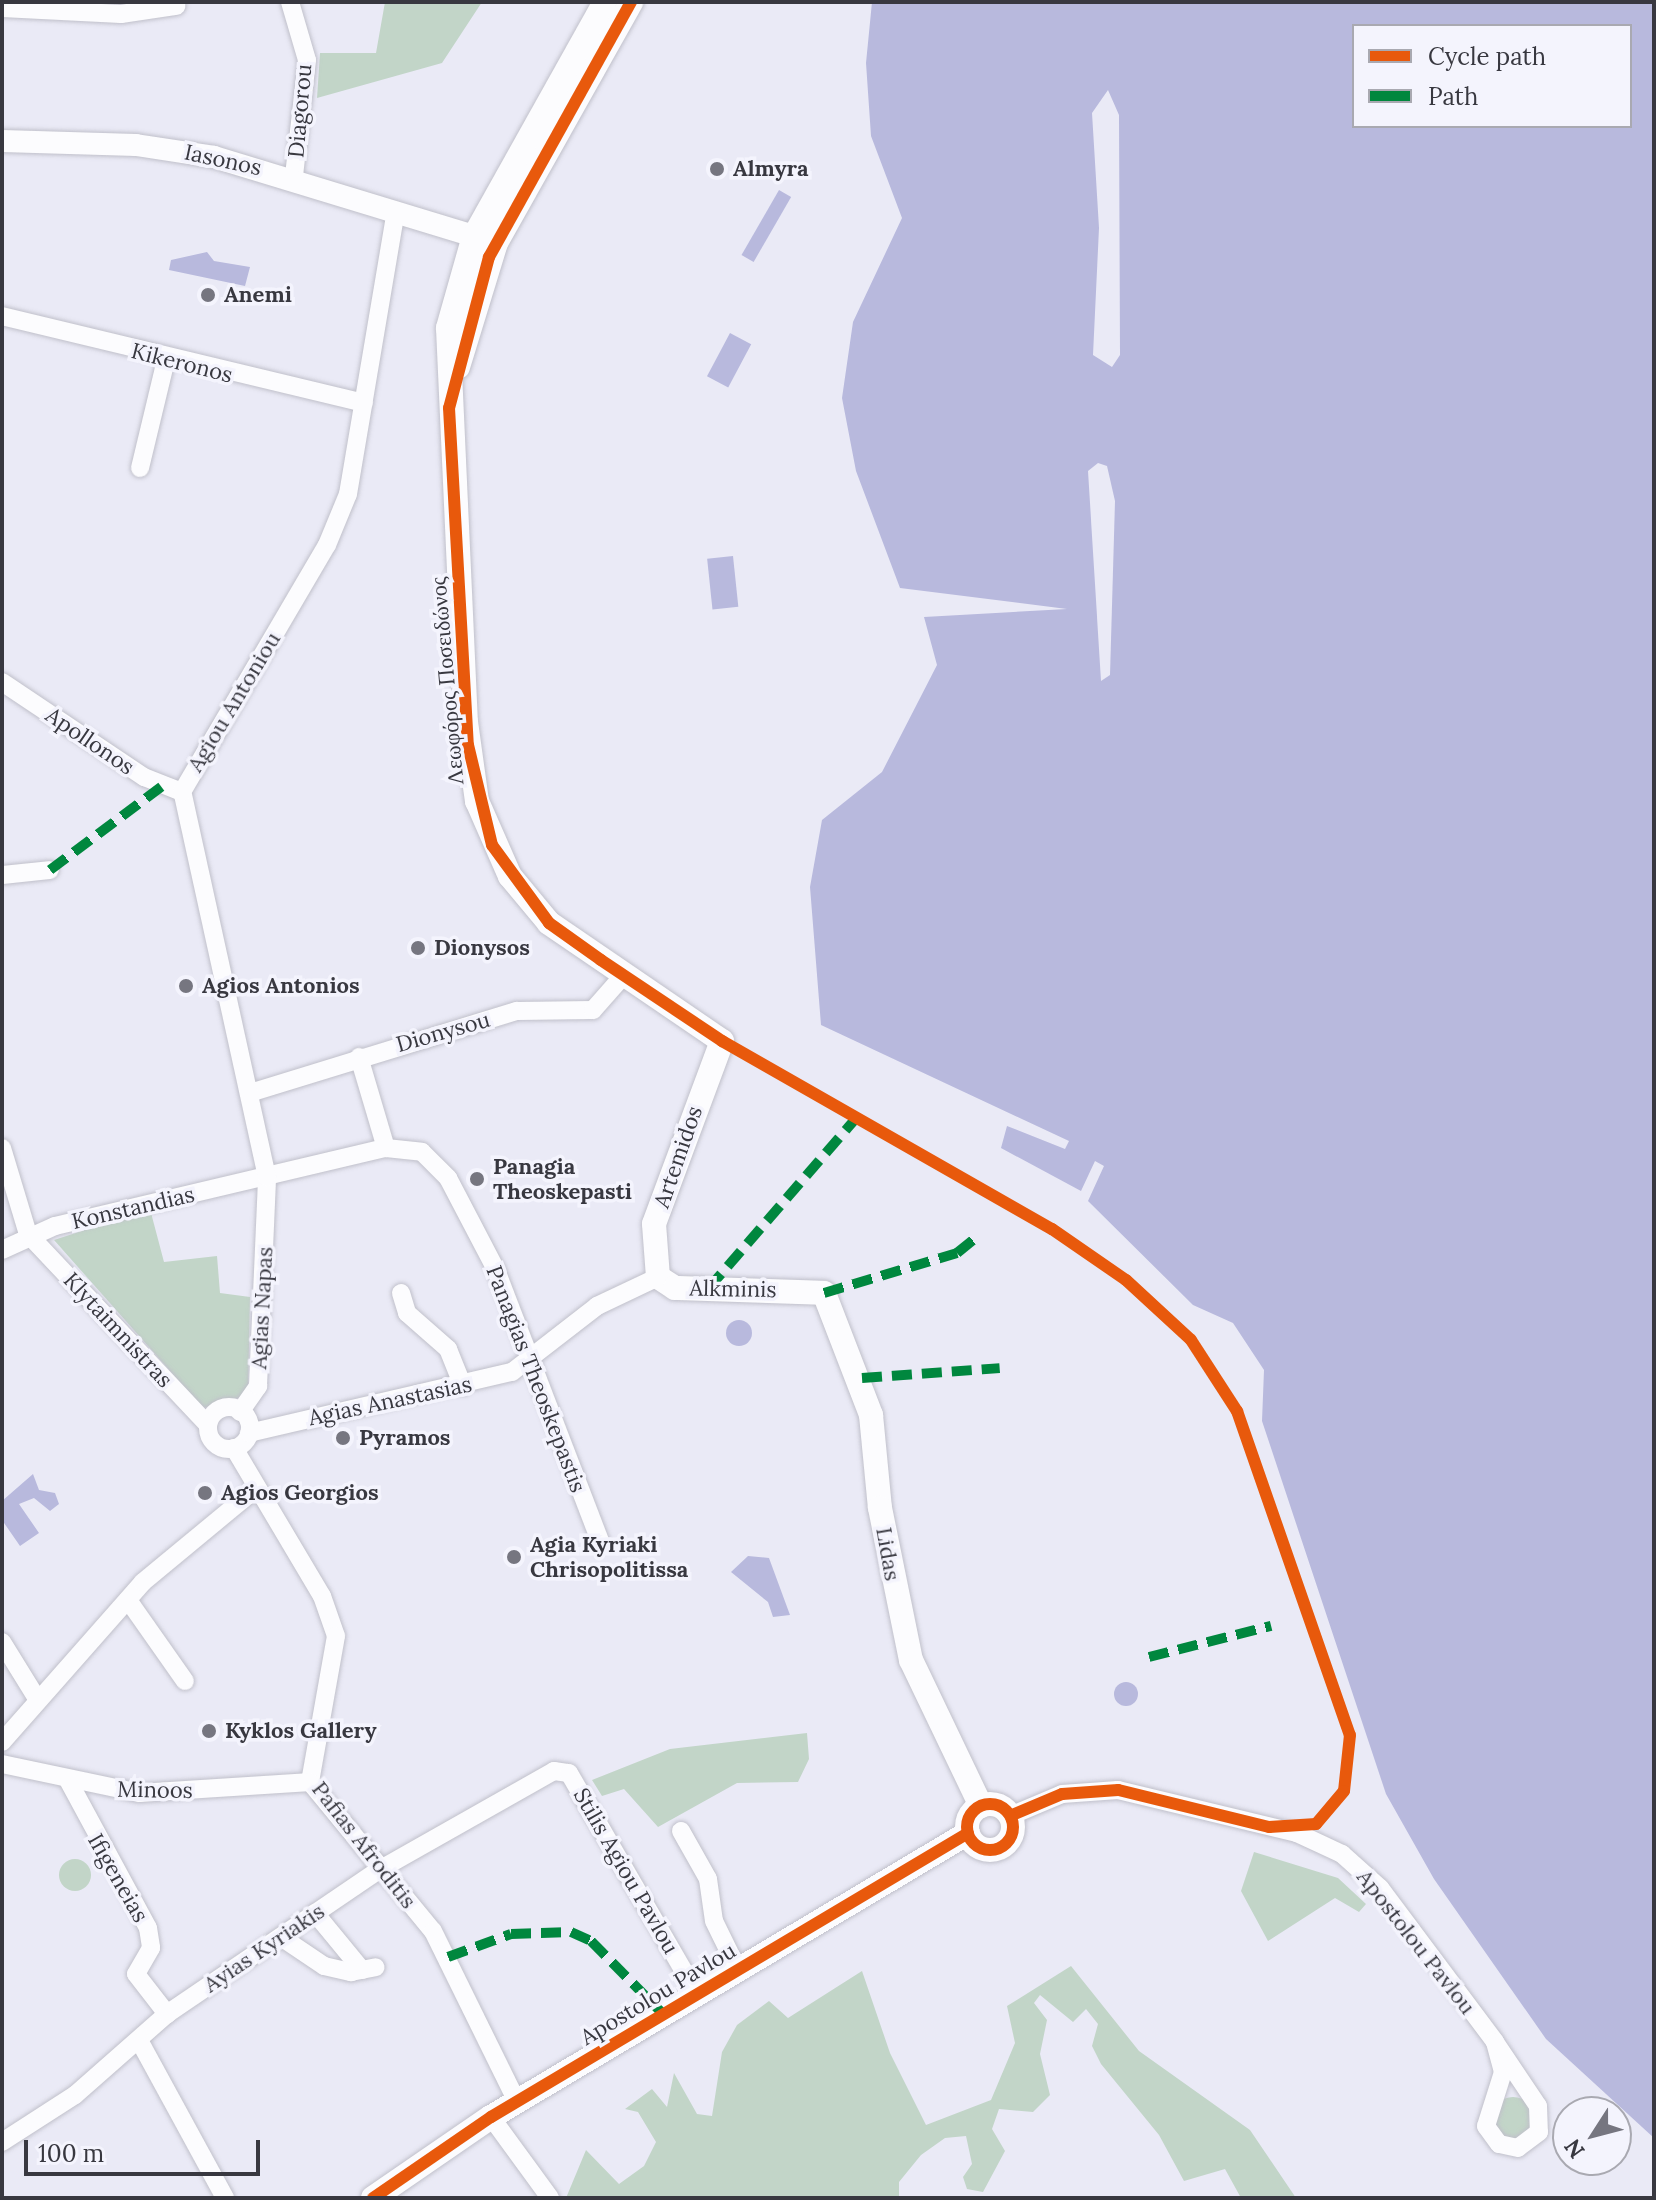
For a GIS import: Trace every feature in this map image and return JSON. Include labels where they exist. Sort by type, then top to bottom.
[{"type":"main road","name":"Λεωφόρος Ποσειδώνος","points":[[605,2],[482,246],[448,328],[449,408],[466,722],[484,825],[510,876],[549,923],[722,1041]]},
{"type":"main road","name":"Λεωφόρος Ποσειδώνος","points":[[482,246],[631,2]]},
{"type":"main road","name":"Artemidos","points":[[658,1277],[654,1224],[722,1041]]},
{"type":"main road","name":"Alkminis","points":[[658,1277],[675,1288],[824,1293]]},
{"type":"main road","name":"Lidas","points":[[824,1293],[871,1415],[880,1508],[911,1660],[981,1806]]},
{"type":"main road","points":[[997,1805],[1010,1816],[1011,1835],[1000,1848],[981,1848],[968,1833],[981,1806],[997,1805]]},
{"type":"main road","name":"Apostolou Pavlou","points":[[373,2198],[491,2117],[968,1833]]},
{"type":"street","name":"Diagorou","points":[[290,2],[307,60],[294,175]]},
{"type":"street","points":[[2,8],[121,14],[176,6]]},
{"type":"street","name":"Iasonos","points":[[2,141],[136,145],[294,175],[395,216],[482,246]]},
{"type":"street","name":"Agiou Antoniou","points":[[267,1198],[267,1177],[253,1092],[182,792],[327,545],[348,494],[395,216]]},
{"type":"street","name":"Kikeronos","points":[[2,316],[166,360],[364,403]]},
{"type":"street","points":[[140,468],[166,360]]},
{"type":"street","name":"Apollonos","points":[[2,682],[144,777],[182,792]]},
{"type":"street","points":[[2,875],[50,870]]},
{"type":"street","name":"Dionysou","points":[[253,1092],[517,1011],[593,1010],[623,976]]},
{"type":"street","points":[[359,1057],[386,1148]]},
{"type":"street","points":[[2,1148],[28,1234]]},
{"type":"street","name":"Panagias Theoskepastis","points":[[267,1177],[386,1148],[422,1152],[441,1168],[496,1270],[601,1543]]},
{"type":"street","name":"Konstandias","points":[[2,1250],[28,1234],[267,1177]]},
{"type":"street","name":"Agias Napas","points":[[240,1412],[258,1386],[267,1198]]},
{"type":"street","name":"Klytaimnistras","points":[[28,1234],[208,1425]]},
{"type":"street","name":"Alkminis","points":[[530,1364],[597,1306],[658,1277]]},
{"type":"street","points":[[401,1293],[407,1313],[448,1349],[463,1386]]},
{"type":"street","name":"Agias Anastasias","points":[[249,1433],[463,1386],[530,1364]]},
{"type":"street","points":[[219,1410],[240,1412],[249,1433],[234,1448],[214,1443],[208,1425],[219,1410]]},
{"type":"street","name":"Pafias Afroditis","points":[[234,1448],[253,1491],[322,1596],[336,1636],[310,1782],[379,1870],[433,1931],[517,2102]]},
{"type":"street","points":[[2,1742],[36,1697],[89,1650],[128,1600],[253,1491]]},
{"type":"street","points":[[128,1600],[185,1681]]},
{"type":"street","points":[[2,1642],[36,1697]]},
{"type":"street","name":"Minoos","points":[[2,1764],[140,1793],[310,1782]]},
{"type":"street","name":"Stilis Agiou Pavlou","points":[[542,1774],[569,1773],[697,1994]]},
{"type":"street","name":"Ayias Kyriakis","points":[[2,2142],[140,2042],[167,2014],[315,1913],[379,1870],[542,1774]]},
{"type":"street","name":"Ifigeneias","points":[[68,1780],[148,1928],[151,1948],[136,1974],[167,2014]]},
{"type":"street","name":"Apostolou Pavlou","points":[[1010,1816],[1062,1794],[1118,1790],[1320,1843],[1380,1888],[1495,2042],[1532,2099],[1539,2132],[1513,2148],[1488,2130],[1503,2072],[1495,2042]]},
{"type":"street","points":[[681,1831],[708,1879],[714,1921],[738,1970]]},
{"type":"street","points":[[281,1937],[324,1966],[369,1968],[315,1913]]},
{"type":"street","points":[[140,2042],[225,2198]]},
{"type":"street","points":[[1494,2100],[1513,2092],[1532,2099]]},
{"type":"street","points":[[491,2117],[550,2198]]},
{"type":"green space","points":[[385,2],[482,2],[442,63],[317,98],[320,53],[376,53]]},
{"type":"green space","points":[[150,1209],[164,1262],[217,1256],[220,1293],[250,1297],[248,1395],[203,1408],[54,1240]]},
{"type":"green space","points":[[807,1733],[809,1759],[798,1782],[737,1783],[658,1827],[624,1789],[602,1796],[592,1780],[670,1749]]},
{"type":"green space","points":[[1254,1852],[1338,1878],[1366,1904],[1359,1912],[1335,1898],[1268,1941],[1241,1891]]},
{"type":"green space","points":[[75,1859],[86,1864],[91,1875],[86,1886],[75,1891],[64,1886],[59,1875],[64,1864]]},
{"type":"green space","points":[[1071,1966],[1139,2051],[1250,2130],[1296,2198],[1241,2198],[1225,2169],[1184,2181],[1159,2135],[1101,2064],[1092,2046],[1098,2024],[1086,2009],[1073,2022],[1040,1995],[1034,2003],[1047,2020],[1040,2054],[1050,2095],[1033,2112],[999,2109],[992,2129],[1005,2151],[983,2192],[967,2189],[963,2177],[972,2164],[966,2136],[945,2138],[921,2155],[899,2182],[899,2198],[566,2198],[586,2150],[619,2184],[644,2166],[656,2142],[638,2112],[625,2109],[652,2089],[667,2107],[674,2073],[697,2114],[712,2116],[722,2052],[737,2025],[769,2001],[788,2018],[862,1971],[890,2053],[926,2125],[991,2100],[1015,2043],[1007,2006]]},
{"type":"green space","points":[[1513,2097],[1528,2103],[1534,2118],[1528,2133],[1513,2139],[1498,2133],[1492,2118],[1498,2103]]},
{"type":"water","points":[[872,2],[1654,2],[1654,2138],[1632,2118],[1632,2096],[1608,2096],[1546,2039],[1434,1879],[1386,1794],[1262,1421],[1264,1370],[1233,1323],[1193,1305],[1088,1201],[1104,1166],[1095,1161],[1081,1191],[1001,1148],[1007,1126],[1065,1149],[1069,1141],[821,1025],[810,887],[822,820],[882,772],[937,665],[924,617],[1067,609],[900,588],[856,471],[842,398],[853,322],[902,218],[871,136],[866,63]]},
{"type":"water","points":[[779,190],[791,197],[754,262],[742,255]]},
{"type":"water","points":[[207,252],[214,261],[250,267],[245,286],[169,270],[171,260]]},
{"type":"water","points":[[730,333],[751,344],[728,388],[707,376]]},
{"type":"water","points":[[733,556],[738,607],[712,609],[707,559]]},
{"type":"water","points":[[739,1320],[748,1324],[752,1333],[748,1342],[739,1346],[730,1342],[726,1333],[730,1324]]},
{"type":"water","points":[[33,1474],[39,1490],[55,1493],[59,1504],[50,1511],[34,1498],[19,1504],[39,1533],[20,1546],[2,1520],[2,1501]]},
{"type":"water","points":[[748,1556],[769,1558],[790,1615],[773,1617],[768,1602],[731,1572]]},
{"type":"water","points":[[1126,1682],[1134,1686],[1138,1694],[1134,1702],[1126,1706],[1118,1702],[1114,1694],[1118,1686]]},
{"type":"pier","points":[[1108,90],[1119,115],[1120,355],[1112,367],[1093,355],[1099,228],[1092,113]]},
{"type":"pier","points":[[1098,463],[1107,466],[1115,501],[1110,675],[1101,681],[1088,471]]},
{"type":"marked path","points":[[50,870],[161,787]]},
{"type":"marked path","points":[[708,1289],[857,1117]]},
{"type":"marked path","points":[[824,1293],[957,1253],[977,1237]]},
{"type":"marked path","points":[[862,1378],[1000,1368]]},
{"type":"marked path","points":[[1149,1657],[1271,1626]]},
{"type":"marked path","points":[[448,1957],[511,1934],[571,1932],[591,1941],[663,2014]]},
{"type":"cycle path","points":[[631,2],[489,257],[449,408],[468,745],[492,845],[549,923],[601,960],[722,1041],[1052,1229],[1126,1280],[1191,1340],[1237,1411],[1350,1735],[1344,1791],[1316,1824],[1269,1827],[1118,1790],[1062,1794],[1010,1816]]},
{"type":"cycle path","points":[[990,1804],[1006,1811],[1013,1827],[1006,1843],[990,1850],[974,1843],[967,1827],[974,1811],[990,1804]]},
{"type":"cycle path","points":[[373,2198],[491,2117],[968,1833]]},
{"type":"place","name":"Almyra","points":[[717,169]]},
{"type":"place","name":"Anemi","points":[[208,295]]},
{"type":"place","name":"Dionysos","points":[[418,948]]},
{"type":"place","name":"Agios Antonios","points":[[186,986]]},
{"type":"place","name":"Panagia Theoskepasti","points":[[477,1179]]},
{"type":"place","name":"Pyramos","points":[[343,1438]]},
{"type":"place","name":"Agios Georgios","points":[[205,1493]]},
{"type":"place","name":"Agia Kyriaki Chrisopolitissa","points":[[514,1557]]},
{"type":"place","name":"Kyklos Gallery","points":[[209,1731]]}]
